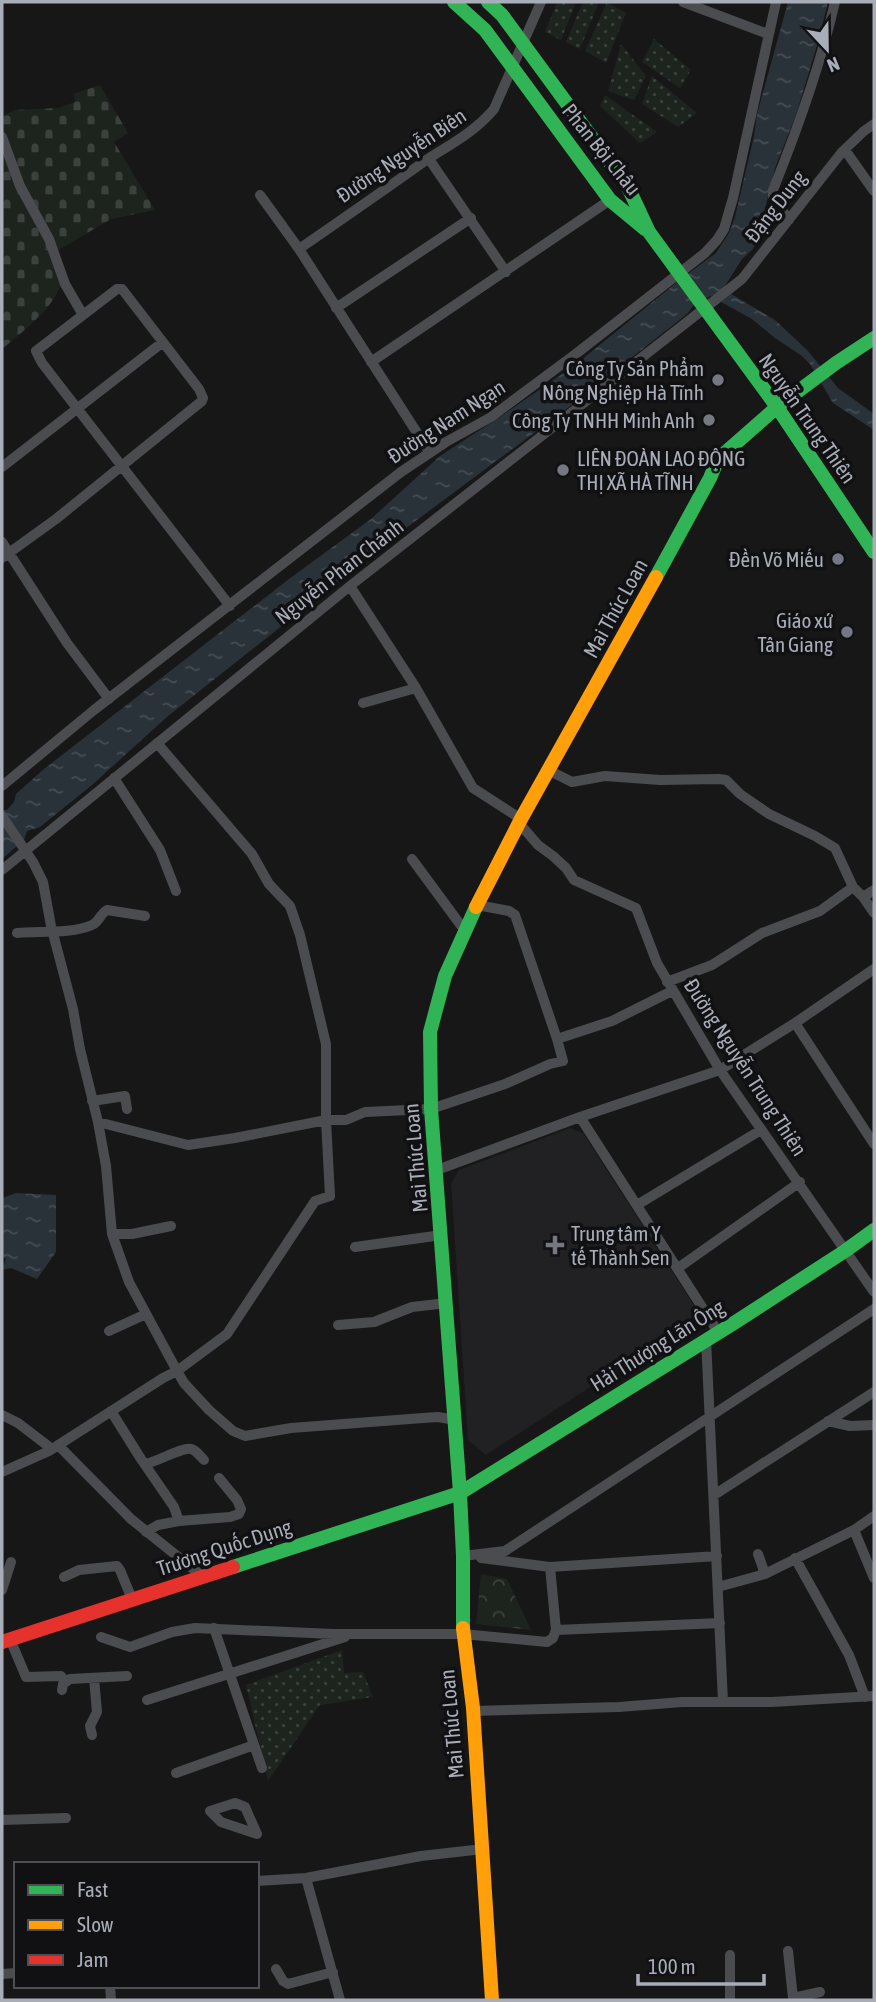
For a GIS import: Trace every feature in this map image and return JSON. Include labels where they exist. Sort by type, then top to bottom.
[{"type":"street","name":"Phan Bội Châu","points":[[454,2],[485,30],[610,200],[649,232]]},
{"type":"street","name":"Phan Bội Châu","points":[[488,2],[502,15],[628,187],[649,232]]},
{"type":"street","name":"Đường Nguyễn Biên","points":[[299,249],[486,119],[494,109],[541,2]]},
{"type":"street","points":[[683,2],[768,34]]},
{"type":"street","name":"Đường Nam Ngạn","points":[[2,786],[109,699],[401,472],[491,417],[588,345],[717,240],[724,229],[739,173],[776,2]]},
{"type":"street","points":[[789,220],[773,198],[773,190],[799,125],[835,2]]},
{"type":"street","name":"Đặng Dung","points":[[705,309],[742,279],[845,150],[874,124]]},
{"type":"street","points":[[2,137],[20,186],[49,239],[65,284],[83,315]]},
{"type":"street","points":[[845,150],[874,191]]},
{"type":"street","points":[[429,159],[506,272]]},
{"type":"street","points":[[260,195],[299,249],[430,453]]},
{"type":"street","points":[[371,362],[610,200]]},
{"type":"street","points":[[336,308],[471,218]]},
{"type":"street","name":"Nguyễn Trung Thiên","points":[[649,232],[777,407],[874,552]]},
{"type":"street","points":[[5,555],[57,519],[121,465],[202,401],[199,389],[122,289],[117,289],[36,351],[41,363],[121,465],[230,606]]},
{"type":"street","name":"Nguyễn Phan Chánh","points":[[2,870],[24,847],[114,778],[350,586],[705,309]]},
{"type":"street","name":"Mai Thúc Loan","points":[[492,2000],[473,1711],[463,1634],[463,1556],[456,1420],[431,1109],[430,1032],[445,976],[477,905],[520,821],[550,771],[718,459],[777,407],[874,338]]},
{"type":"street","points":[[2,467],[163,342]]},
{"type":"street","points":[[2,542],[5,555],[109,699]]},
{"type":"street","name":"Đường Nguyễn Trung Thiên","points":[[350,586],[416,688],[473,788],[520,821],[538,845],[566,868],[574,880],[636,908],[657,963],[720,1070],[874,1292]]},
{"type":"street","points":[[363,703],[416,688]]},
{"type":"street","points":[[2,1472],[55,1447],[177,1371],[227,1334],[315,1201],[330,1196],[326,1044],[300,934],[290,906],[269,884],[252,855],[157,743]]},
{"type":"street","points":[[550,771],[572,782],[605,776],[660,780],[726,780],[740,794],[769,814],[835,848],[853,887],[874,913]]},
{"type":"street","points":[[114,778],[160,850],[176,891]]},
{"type":"street","points":[[2,816],[24,847],[43,882],[98,1122],[106,1166],[112,1234],[129,1282],[184,1383],[233,1432],[245,1436],[291,1428],[424,1418],[456,1420]]},
{"type":"street","points":[[412,859],[465,931]]},
{"type":"street","points":[[556,1039],[612,1021],[669,986],[712,965],[762,933],[820,911],[853,887]]},
{"type":"street","points":[[863,897],[874,890]]},
{"type":"street","points":[[98,1122],[188,1144],[235,1138],[326,1120],[346,1120],[365,1112],[431,1109],[563,1061],[515,915],[509,911],[477,905]]},
{"type":"street","points":[[17,933],[79,929],[92,925],[106,910],[145,916]]},
{"type":"street","points":[[438,1170],[580,1117],[720,1070],[874,969]]},
{"type":"street","points":[[794,1023],[874,1144]]},
{"type":"street","points":[[92,1101],[125,1096],[127,1109]]},
{"type":"street","points":[[580,1117],[678,1268],[712,1336],[710,1417],[723,1702]]},
{"type":"street","points":[[637,1205],[761,1130]]},
{"type":"street","points":[[678,1268],[800,1182]]},
{"type":"street","points":[[112,1234],[132,1234],[171,1226]]},
{"type":"street","name":"Hải Thượng Lãn Ông","points":[[460,1493],[712,1336],[874,1230]]},
{"type":"street","points":[[355,1247],[442,1235]]},
{"type":"street","points":[[338,1325],[374,1322],[412,1307],[447,1303]]},
{"type":"street","points":[[463,1556],[505,1551],[874,1309]]},
{"type":"street","points":[[109,1331],[146,1314]]},
{"type":"street","points":[[714,1495],[874,1392]]},
{"type":"street","points":[[111,1411],[174,1507],[179,1521]]},
{"type":"street","points":[[2,1415],[55,1447],[146,1532],[202,1576]]},
{"type":"street","points":[[828,1421],[850,1426],[874,1425]]},
{"type":"street","points":[[145,1464],[188,1448],[194,1450],[204,1461]]},
{"type":"street","points":[[146,1532],[158,1525],[239,1514],[240,1504],[219,1478]]},
{"type":"street","name":"Trương Quốc Dụng","points":[[6,1640],[460,1493]]},
{"type":"street","points":[[718,1587],[765,1574],[854,1530],[874,1516]]},
{"type":"street","points":[[854,1530],[874,1578]]},
{"type":"street","points":[[758,1554],[765,1574]]},
{"type":"street","points":[[463,1556],[550,1567],[717,1556]]},
{"type":"street","points":[[473,1711],[619,1707],[681,1702],[772,1702],[869,1696],[795,1558]]},
{"type":"street","points":[[2,1590],[11,1562]]},
{"type":"street","points":[[64,1577],[79,1570],[117,1566],[132,1599]]},
{"type":"street","points":[[101,1637],[130,1647],[178,1630],[214,1628],[266,1632],[463,1634],[547,1642],[553,1638],[556,1630],[550,1567]]},
{"type":"street","points":[[556,1630],[720,1623]]},
{"type":"street","points":[[214,1628],[262,1768]]},
{"type":"street","points":[[147,1700],[359,1633]]},
{"type":"street","points":[[6,1640],[26,1677],[61,1676],[64,1685],[70,1679],[127,1676]]},
{"type":"street","points":[[92,1735],[90,1726],[97,1712],[94,1678]]},
{"type":"street","points":[[176,1773],[254,1745]]},
{"type":"street","points":[[2,1820],[66,1818]]},
{"type":"street","points":[[259,1881],[306,1878],[421,1856],[483,1849]]},
{"type":"street","points":[[306,1878],[340,2000]]},
{"type":"street","points":[[788,1951],[793,1998],[820,1992]]},
{"type":"street","points":[[730,1955],[730,2000]]},
{"type":"street","points":[[276,1969],[282,1981],[288,1984],[333,1972]]},
{"type":"shaded area","name":"Trung tâm Y tế Thành Sen","points":[[570,1128],[583,1133],[695,1307],[693,1320],[486,1455],[468,1440],[451,1183],[459,1170]]},
{"type":"green space","points":[[557,2],[576,2],[561,40],[545,32]]},
{"type":"green space","points":[[583,2],[599,2],[580,49],[566,42]]},
{"type":"green space","points":[[607,2],[626,13],[606,63],[585,51]]},
{"type":"green space","points":[[654,39],[691,70],[680,88],[642,62]]},
{"type":"green space","points":[[621,44],[646,76],[634,100],[608,91]]},
{"type":"green space","points":[[652,76],[697,113],[678,127],[642,104]]},
{"type":"green space","points":[[100,85],[128,133],[114,142],[155,210],[111,219],[55,252],[60,277],[57,293],[35,320],[2,349],[2,116],[15,110],[59,108],[75,102],[74,94]]},
{"type":"green space","points":[[605,95],[657,132],[640,143],[600,106]]},
{"type":"green space","points":[[481,1574],[507,1579],[531,1630],[476,1624]]},
{"type":"green space","points":[[342,1650],[344,1673],[363,1672],[373,1697],[320,1705],[268,1781],[246,1685]]},
{"type":"water","points":[[788,2],[828,2],[796,115],[775,168],[757,241],[721,292],[696,302],[687,314],[565,410],[394,537],[168,716],[92,785],[40,827],[27,831],[24,840],[2,859],[2,810],[7,810],[14,802],[16,794],[44,769],[289,579],[371,519],[440,456],[575,365],[716,253],[729,233],[735,217],[757,114]]},
{"type":"water","points":[[731,294],[775,320],[808,351],[838,388],[874,414],[874,430],[833,403],[810,364],[802,356],[752,319],[721,302]]},
{"type":"water","points":[[16,1193],[56,1195],[56,1252],[37,1279],[11,1268],[2,1270],[6,1259],[2,1256],[2,1198]]},
{"type":"traffic: fast","points":[[454,2],[485,30],[610,200],[645,229]]},
{"type":"traffic: fast","points":[[488,2],[502,15],[628,187],[649,232],[777,407],[874,552]]},
{"type":"traffic: fast","points":[[656,577],[718,459],[777,407],[874,338]]},
{"type":"traffic: fast","points":[[463,1628],[460,1493],[431,1109],[430,1032],[445,976],[476,907]]},
{"type":"traffic: fast","points":[[233,1567],[460,1493],[734,1323],[874,1230]]},
{"type":"traffic: slow","points":[[476,907],[521,819],[656,577]]},
{"type":"traffic: slow","points":[[463,1628],[473,1708],[492,2000]]},
{"type":"traffic: jam","points":[[2,1642],[233,1567]]},
{"type":"place","name":"Công Ty Sản Phẩm Nông Nghiệp Hà Tĩnh","points":[[718,380]]},
{"type":"place","name":"Công Ty TNHH Minh Anh","points":[[709,420]]},
{"type":"place","name":"LIÊN ĐOÀN LAO ĐỘNG THỊ XÃ HÀ TĨNH","points":[[563,470]]},
{"type":"place","name":"Đền Võ Miếu","points":[[838,559]]},
{"type":"place","name":"Giáo xứ Tân Giang","points":[[847,632]]},
{"type":"place","name":"Trung tâm Y tế Thành Sen","points":[[555,1245]]}]
